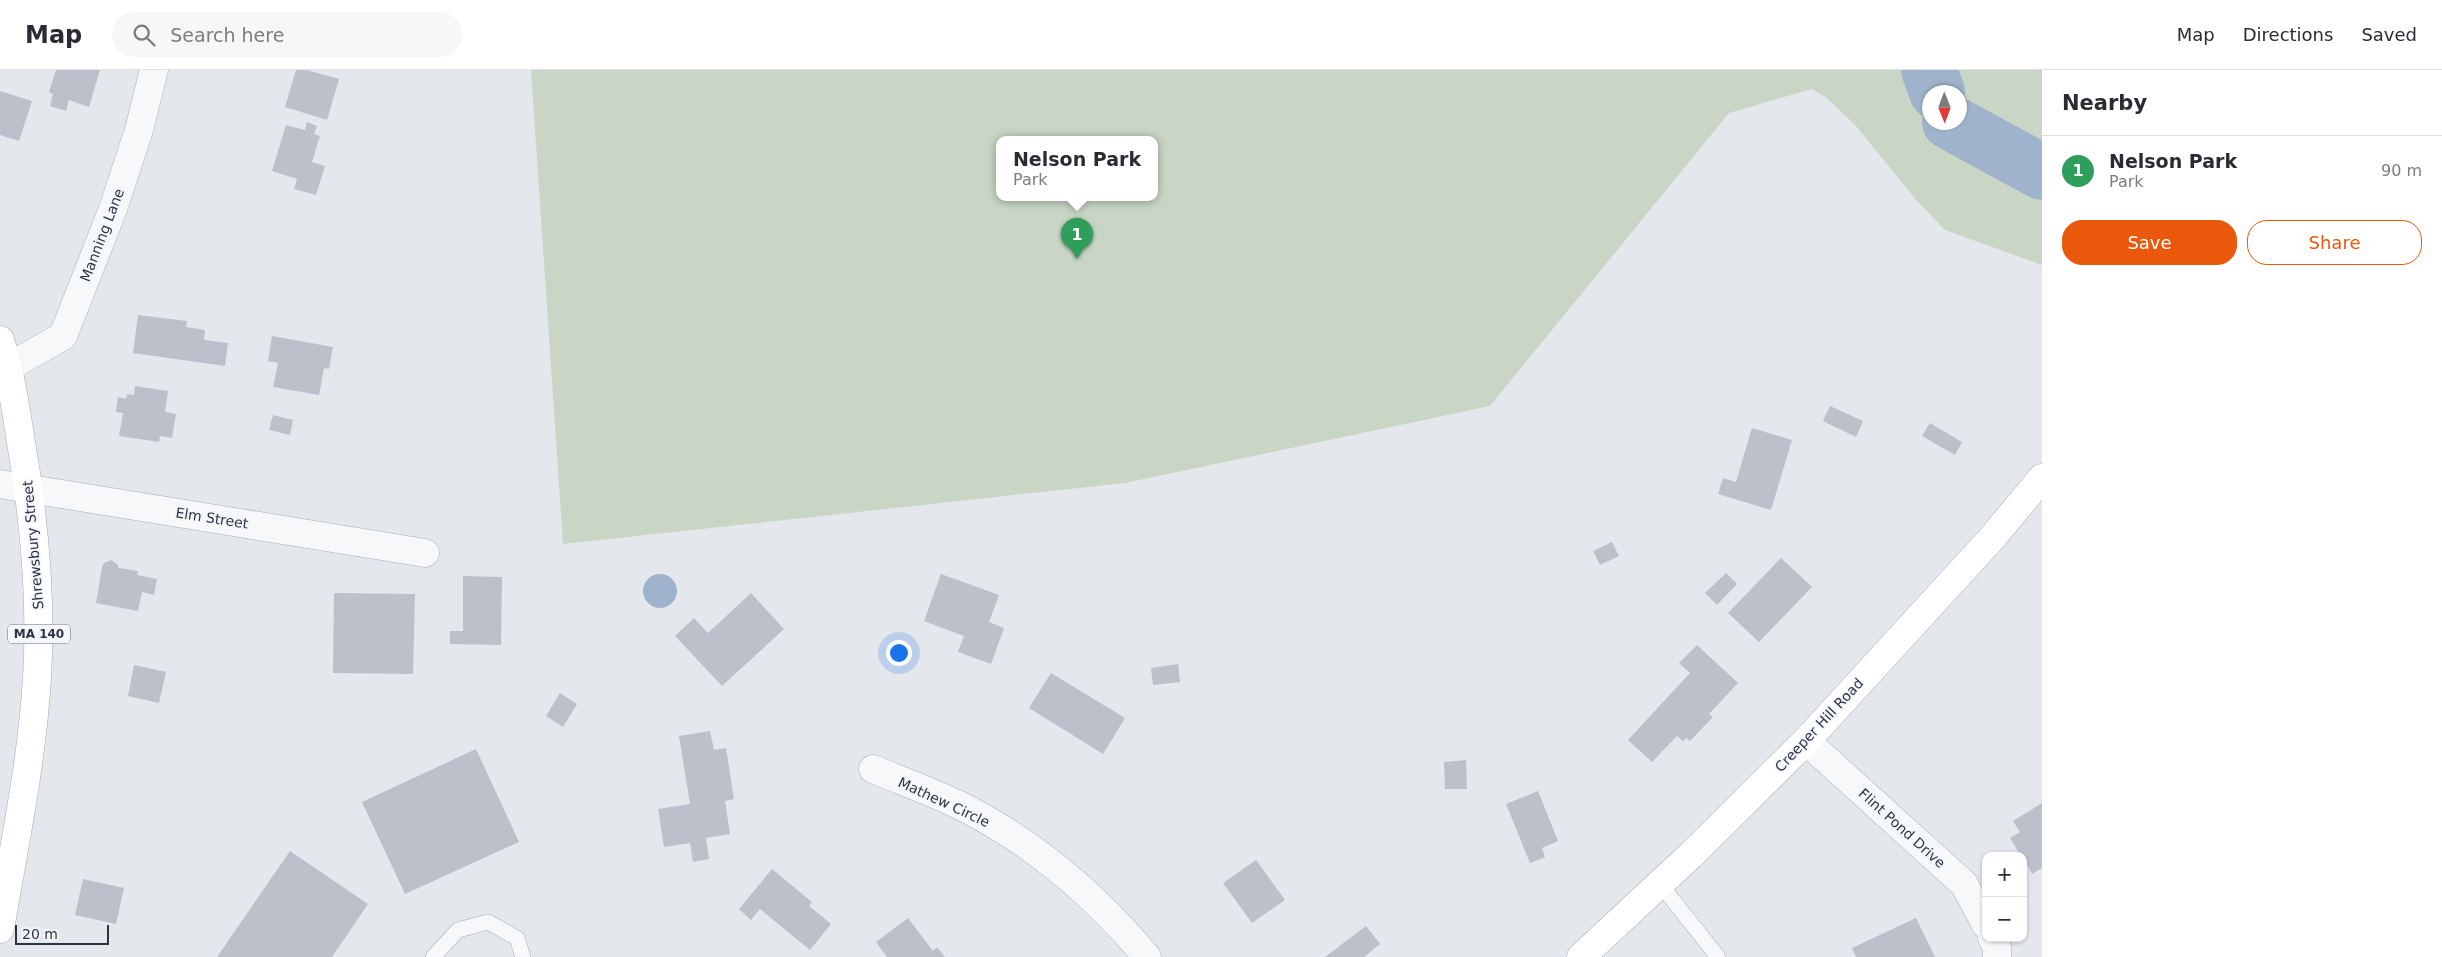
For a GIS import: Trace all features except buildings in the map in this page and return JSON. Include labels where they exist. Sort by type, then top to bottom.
[{"type":"street","name":"Manning Lane","points":[[7,368],[63,336],[113,208],[139,130],[154,70]]},
{"type":"street","name":"Shrewsbury Street","points":[[0,340],[29,488],[38,579],[37,679],[25,781],[0,929]]},
{"type":"street","name":"Creeper Hill Road","points":[[1581,957],[1660,884],[1806,741],[1991,539],[2042,478]]},
{"type":"street","name":"Elm Street","points":[[0,484],[425,553]]},
{"type":"street","name":"Flint Pond Drive","points":[[1806,741],[1964,884],[1982,918]]},
{"type":"street","name":"Mathew Circle","points":[[873,769],[963,807],[1018,838],[1072,878],[1119,924],[1147,957]]},
{"type":"street","points":[[1994,942],[1997,947],[1997,957]]},
{"type":"lane","points":[[1660,884],[1718,957]]},
{"type":"lane","points":[[433,957],[458,930],[488,922],[517,938],[523,957]]},
{"type":"green space","points":[[531,70],[2042,70],[2042,265],[1945,230],[1917,201],[1856,126],[1827,98],[1812,89],[1729,113],[1490,406],[1125,483],[563,544]]},
{"type":"water","points":[[660,574],[672,579],[677,591],[672,603],[660,608],[648,603],[643,591],[648,579]]},
{"type":"waterway","points":[[1929,70],[1934,85]]},
{"type":"waterway","points":[[1965,130],[2042,172]]},
{"type":"place","name":"Nelson Park","points":[[1077,259]]}]
